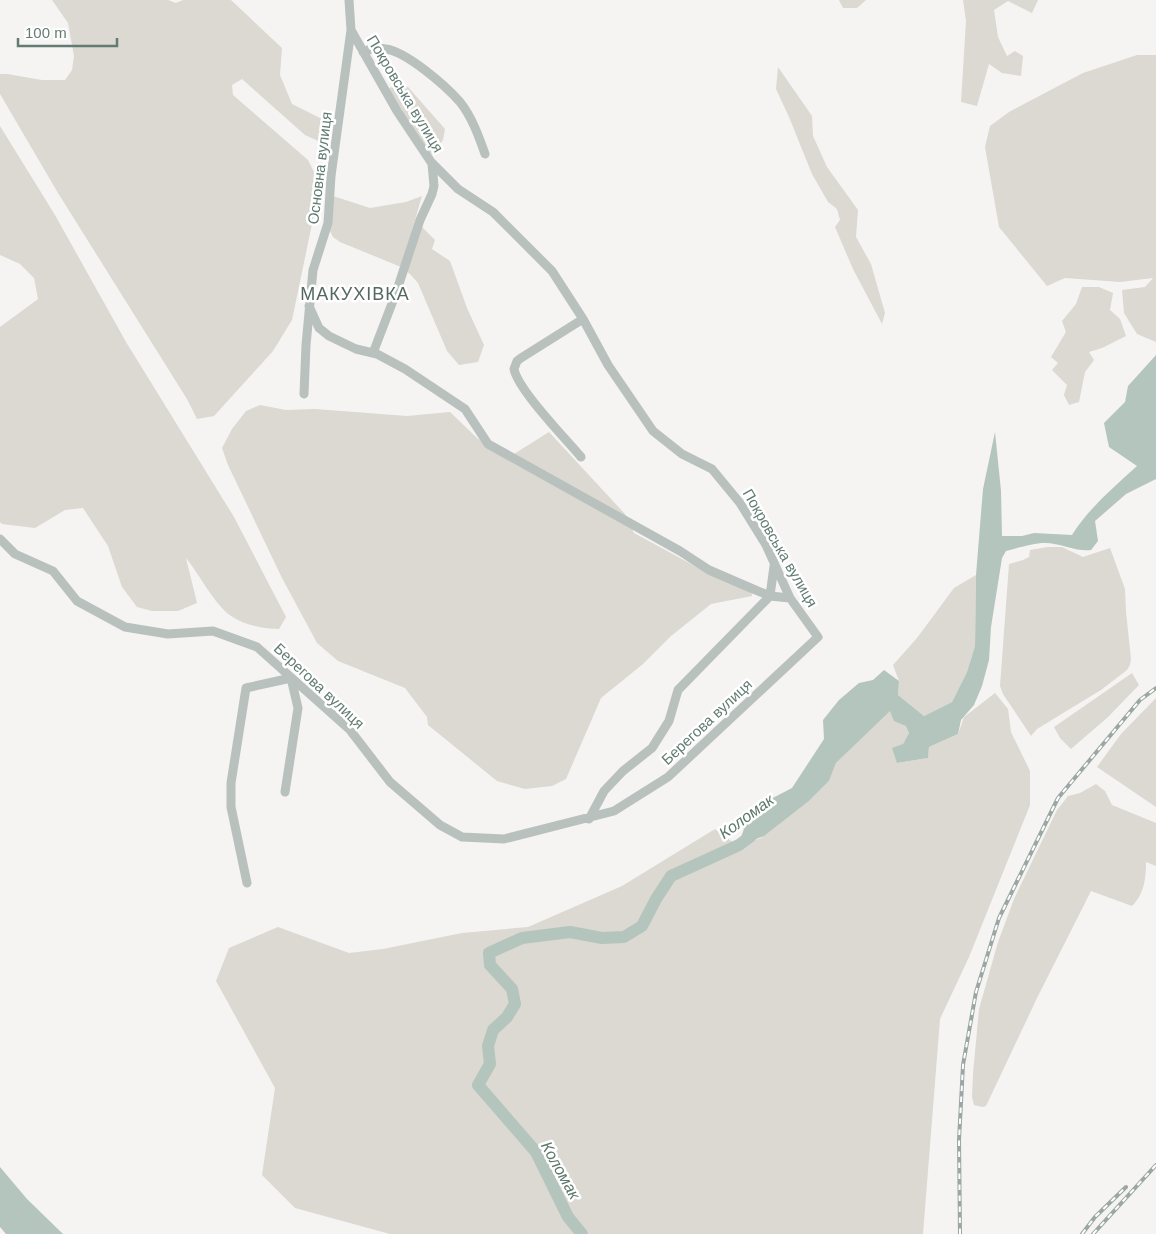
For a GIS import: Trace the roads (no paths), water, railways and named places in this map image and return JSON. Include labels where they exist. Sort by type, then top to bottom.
[{"type":"street","points":[[349,0],[351,30]]},
{"type":"street","name":"Покровська вулиця","points":[[351,30],[397,111],[432,164],[458,189],[493,212],[552,271],[583,319],[608,365],[653,432],[682,454],[712,469],[740,503],[766,545],[790,598],[818,637]]},
{"type":"street","name":"Основна вулиця","points":[[304,394],[313,270],[328,223],[331,176],[351,30]]},
{"type":"street","points":[[363,52],[378,48],[394,51],[436,79],[460,102],[468,115],[485,154]]},
{"type":"street","points":[[373,353],[396,293],[420,220],[432,194],[434,186],[432,164]]},
{"type":"street","points":[[309,306],[319,328],[329,336],[356,349],[373,353],[405,369],[466,408],[488,444],[680,551],[709,570],[770,596],[790,598]]},
{"type":"street","points":[[581,457],[535,404],[519,380],[514,368],[517,361],[521,358],[583,319]]},
{"type":"street","name":"Берегова вулиця","points":[[0,539],[16,554],[54,571],[77,601],[125,627],[168,634],[212,630],[256,648],[350,730],[390,782],[440,825],[462,837],[504,839],[589,819],[614,811],[668,777],[818,637]]},
{"type":"street","points":[[589,819],[604,791],[623,771],[652,748],[669,721],[678,690],[770,596],[774,566]]},
{"type":"street","points":[[247,883],[231,807],[231,782],[246,688],[291,678],[298,708],[285,792]]},
{"type":"water","name":"Коломак","points":[[1156,355],[1156,479],[1126,494],[1095,521],[1098,541],[1091,550],[1080,550],[1045,543],[1006,551],[1002,558],[991,627],[989,660],[982,686],[974,705],[961,720],[958,734],[929,747],[928,758],[897,763],[892,748],[903,744],[909,733],[906,726],[894,721],[890,711],[836,763],[829,781],[809,801],[764,836],[738,846],[745,826],[729,832],[730,827],[759,805],[792,788],[824,739],[823,720],[839,700],[859,683],[873,680],[884,670],[899,681],[898,695],[924,716],[952,702],[967,672],[975,646],[976,575],[983,489],[995,432],[1001,491],[1002,536],[1022,536],[1034,533],[1072,535],[1110,490],[1137,466],[1109,447],[1104,423],[1125,402],[1128,386]]},
{"type":"water","points":[[0,1167],[27,1199],[63,1234],[6,1234],[0,1227]]},
{"type":"waterway","name":"Коломак","points":[[582,1234],[568,1217],[536,1152],[478,1085],[490,1064],[488,1046],[493,1030],[507,1017],[515,1004],[512,989],[490,965],[489,953],[522,938],[570,932],[602,938],[624,937],[642,926],[671,876],[739,845],[751,836]]},
{"type":"railway","points":[[960,1234],[959,1140],[963,1065],[976,992],[999,918],[1058,798],[1140,700],[1156,688]]},
{"type":"railway","points":[[1093,1234],[1156,1165]]},
{"type":"railway","points":[[1082,1234],[1095,1217],[1126,1187]]},
{"type":"district","name":"МАКУХІВКА","points":[[355,294]]}]
